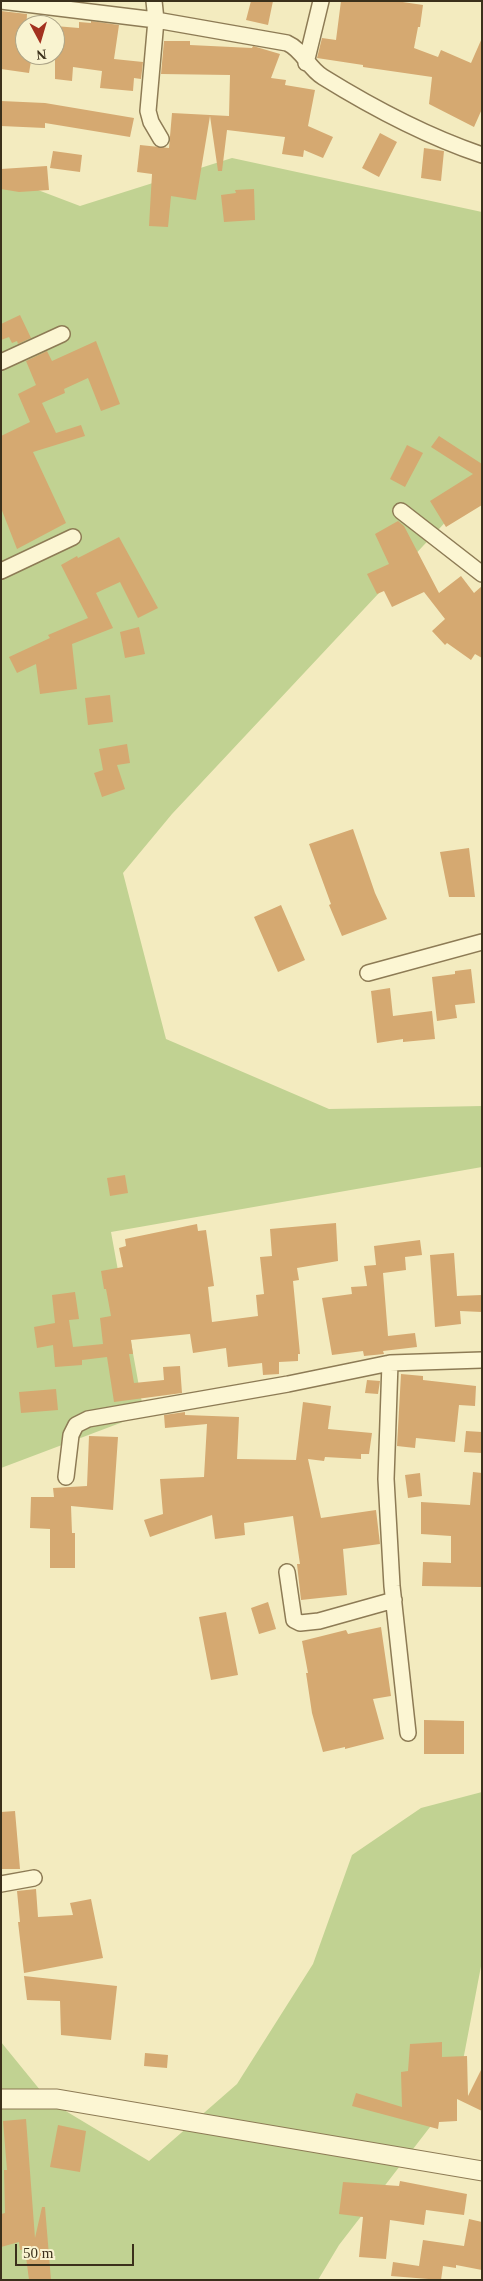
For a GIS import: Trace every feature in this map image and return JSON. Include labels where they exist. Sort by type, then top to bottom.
[{"type":"street","points":[[1,1],[156,20],[287,43],[295,46],[306,63],[324,77],[408,125],[482,155]]},
{"type":"street","points":[[154,1],[156,20],[148,111],[151,122],[161,139]]},
{"type":"street","points":[[306,63],[322,1]]},
{"type":"street","points":[[1,362],[62,334]]},
{"type":"street","points":[[401,511],[482,574]]},
{"type":"street","points":[[1,571],[72,537]]},
{"type":"street","points":[[368,973],[482,942]]},
{"type":"street","points":[[66,1477],[71,1435],[76,1425],[88,1419],[305,1381],[390,1363],[482,1360]]},
{"type":"street","points":[[390,1363],[386,1479],[394,1600],[408,1733]]},
{"type":"street","points":[[287,1572],[294,1620],[300,1623],[319,1621],[394,1600]]},
{"type":"street","points":[[1,1884],[34,1878]]},
{"type":"street","points":[[1,2099],[57,2099],[482,2171]]},
{"type":"green space","points":[[232,158],[482,212],[482,483],[172,814],[123,873],[166,1039],[329,1109],[482,1106],[482,1167],[111,1232],[144,1414],[1,1468],[1,176],[80,206]]},
{"type":"green space","points":[[482,1792],[482,1961],[457,2092],[339,2245],[318,2280],[1,2280],[1,2042],[49,2101],[149,2161],[237,2084],[313,1964],[352,1855],[421,1808]]},
{"type":"building","points":[[251,1],[273,1],[268,25],[246,20]]},
{"type":"building","points":[[341,1],[396,1],[423,5],[420,27],[418,27],[414,48],[438,57],[441,50],[471,63],[482,38],[482,109],[474,127],[429,104],[432,77],[317,58],[322,38],[336,40]]},
{"type":"building","points":[[1,11],[27,14],[15,15],[15,65],[30,65],[29,73],[1,69]]},
{"type":"building","points":[[91,21],[119,25],[114,59],[143,62],[141,79],[134,78],[133,91],[100,88],[102,71],[73,67],[72,81],[55,79],[55,65],[65,65],[65,27],[79,28],[79,22],[91,23]]},
{"type":"building","points":[[164,41],[190,41],[190,45],[252,48],[253,46],[280,54],[271,78],[286,80],[285,85],[315,90],[308,126],[333,137],[323,158],[304,150],[303,157],[282,154],[285,137],[227,130],[222,171],[218,171],[210,116],[196,200],[171,196],[168,227],[149,226],[152,174],[137,172],[140,145],[169,148],[172,113],[229,116],[230,75],[161,74]]},
{"type":"building","points":[[1,101],[45,103],[134,118],[130,137],[45,123],[45,128],[1,126]]},
{"type":"building","points":[[380,133],[397,142],[379,177],[362,168]]},
{"type":"building","points":[[424,148],[444,151],[441,181],[421,178]]},
{"type":"building","points":[[53,151],[82,155],[80,172],[50,168]]},
{"type":"building","points":[[47,166],[49,190],[19,192],[1,189],[1,169]]},
{"type":"building","points":[[254,189],[255,220],[224,222],[221,195],[236,193],[235,190]]},
{"type":"building","points":[[20,315],[31,338],[18,344],[17,341],[12,343],[9,337],[1,340],[1,324]]},
{"type":"building","points":[[96,341],[120,404],[101,411],[88,378],[64,389],[65,393],[42,403],[56,433],[81,425],[85,436],[33,452],[66,523],[17,549],[1,508],[1,436],[30,422],[18,394],[36,385],[26,361],[47,351],[52,361]]},
{"type":"building","points":[[439,436],[482,464],[482,505],[446,527],[430,501],[473,474],[431,447]]},
{"type":"building","points":[[407,445],[423,453],[405,487],[390,479]]},
{"type":"building","points":[[398,521],[404,526],[439,593],[461,576],[474,593],[482,586],[482,658],[475,654],[471,660],[447,643],[445,645],[432,631],[445,619],[424,592],[392,607],[384,591],[377,594],[367,574],[389,564],[375,534]]},
{"type":"building","points":[[119,537],[158,608],[138,618],[120,582],[96,593],[113,628],[72,644],[77,689],[40,694],[36,664],[17,673],[9,657],[50,638],[48,635],[88,618],[61,565]]},
{"type":"building","points":[[139,627],[145,654],[125,658],[120,632]]},
{"type":"building","points":[[110,695],[113,722],[88,725],[85,698]]},
{"type":"building","points":[[127,744],[130,763],[117,765],[125,789],[102,797],[94,773],[103,770],[99,749]]},
{"type":"building","points":[[353,829],[375,893],[387,919],[342,936],[329,905],[331,904],[309,844]]},
{"type":"building","points":[[469,848],[475,897],[449,897],[440,852]]},
{"type":"building","points":[[281,905],[305,960],[278,972],[254,917]]},
{"type":"building","points":[[471,969],[475,1003],[455,1005],[457,1018],[437,1021],[432,977],[455,974],[455,971]]},
{"type":"building","points":[[390,988],[393,1016],[432,1011],[435,1039],[403,1042],[403,1039],[377,1043],[371,991]]},
{"type":"building","points":[[125,1175],[128,1193],[110,1196],[107,1178]]},
{"type":"building","points":[[336,1223],[338,1261],[297,1268],[299,1280],[293,1281],[300,1354],[298,1354],[298,1361],[279,1362],[279,1374],[263,1375],[262,1363],[228,1367],[226,1348],[193,1353],[190,1334],[131,1340],[133,1354],[129,1354],[134,1383],[164,1380],[163,1367],[180,1366],[182,1393],[114,1402],[107,1357],[82,1360],[82,1365],[55,1367],[53,1345],[37,1348],[34,1327],[55,1323],[52,1295],[75,1292],[79,1319],[69,1320],[73,1347],[103,1344],[100,1318],[111,1316],[101,1271],[123,1267],[119,1248],[126,1246],[125,1239],[197,1224],[198,1231],[206,1230],[214,1286],[208,1287],[212,1322],[258,1316],[256,1295],[264,1294],[260,1257],[272,1256],[270,1229]]},
{"type":"building","points":[[420,1240],[422,1255],[405,1257],[406,1270],[383,1273],[388,1336],[415,1333],[417,1347],[383,1351],[384,1354],[364,1356],[363,1351],[332,1355],[322,1298],[352,1294],[351,1287],[367,1286],[364,1266],[376,1265],[374,1246]]},
{"type":"building","points":[[454,1253],[457,1296],[482,1295],[482,1312],[460,1311],[461,1324],[435,1327],[430,1255]]},
{"type":"building","points":[[401,1374],[423,1376],[423,1380],[476,1386],[475,1406],[459,1405],[455,1442],[416,1438],[415,1448],[397,1446]]},
{"type":"building","points":[[367,1380],[380,1381],[378,1394],[365,1393]]},
{"type":"building","points":[[56,1389],[58,1410],[21,1413],[19,1392]]},
{"type":"building","points":[[303,1402],[331,1406],[328,1429],[372,1433],[369,1454],[361,1454],[361,1459],[325,1457],[324,1461],[308,1459],[321,1518],[376,1510],[380,1544],[343,1549],[347,1595],[301,1600],[297,1564],[300,1564],[293,1516],[244,1523],[245,1535],[215,1539],[212,1515],[150,1537],[144,1520],[163,1514],[160,1479],[204,1477],[207,1424],[165,1428],[164,1415],[185,1412],[185,1415],[239,1417],[237,1459],[296,1460]]},
{"type":"building","points":[[466,1431],[482,1432],[482,1453],[464,1452]]},
{"type":"building","points":[[89,1436],[118,1437],[113,1510],[71,1506],[72,1533],[75,1533],[75,1568],[50,1568],[50,1529],[30,1528],[31,1497],[54,1497],[53,1488],[87,1486]]},
{"type":"building","points":[[473,1472],[482,1473],[482,1587],[422,1586],[423,1562],[451,1563],[451,1536],[421,1534],[421,1502],[470,1505]]},
{"type":"building","points":[[420,1473],[422,1496],[408,1498],[405,1475]]},
{"type":"building","points":[[268,1602],[276,1629],[259,1634],[251,1608]]},
{"type":"building","points":[[226,1612],[238,1675],[211,1680],[199,1617]]},
{"type":"building","points":[[381,1627],[391,1696],[373,1699],[384,1739],[345,1749],[345,1747],[323,1752],[312,1713],[306,1673],[308,1673],[302,1641],[346,1630],[348,1634]]},
{"type":"building","points":[[424,1720],[464,1721],[464,1754],[424,1754]]},
{"type":"building","points":[[15,1811],[20,1869],[1,1869],[1,1812]]},
{"type":"building","points":[[36,1889],[38,1917],[73,1915],[70,1903],[91,1899],[103,1958],[24,1973],[18,1922],[20,1922],[17,1891]]},
{"type":"building","points":[[24,1976],[117,1986],[111,2040],[61,2035],[60,2001],[27,2000]]},
{"type":"building","points":[[442,2042],[442,2057],[467,2056],[468,2096],[482,2068],[482,2111],[457,2099],[457,2121],[439,2122],[438,2129],[352,2106],[356,2093],[402,2107],[401,2072],[408,2071],[410,2044]]},
{"type":"building","points":[[145,2053],[168,2055],[167,2068],[144,2066]]},
{"type":"building","points":[[26,2119],[35,2238],[42,2207],[45,2207],[51,2280],[29,2280],[25,2249],[20,2250],[19,2242],[1,2247],[1,2214],[5,2213],[4,2170],[7,2170],[3,2121]]},
{"type":"building","points":[[58,2125],[86,2131],[80,2172],[50,2167]]},
{"type":"building","points":[[400,2181],[467,2194],[464,2215],[426,2210],[424,2225],[390,2220],[386,2259],[359,2257],[363,2217],[339,2214],[343,2182],[399,2186]]},
{"type":"building","points":[[469,2219],[482,2222],[482,2270],[456,2265],[456,2268],[443,2266],[441,2280],[391,2276],[393,2262],[419,2266],[423,2240],[464,2246]]}]
